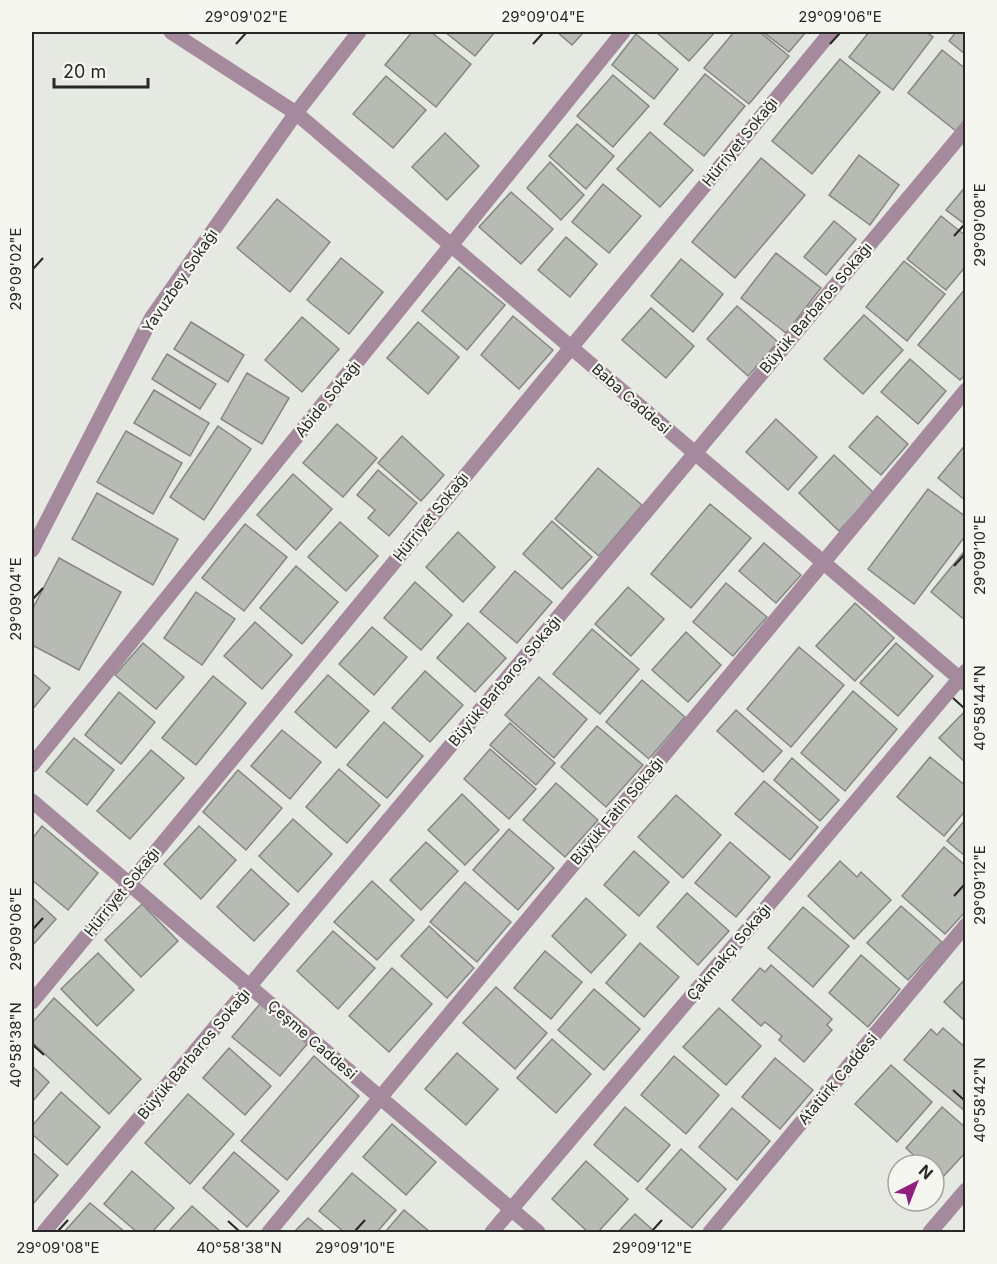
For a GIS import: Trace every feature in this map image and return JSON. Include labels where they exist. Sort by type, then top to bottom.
[{"type":"street","name":"Baba Caddesi","points":[[171,32],[296,113],[823,563],[963,678]]},
{"type":"street","name":"Yavuzbey Sokağı","points":[[32,550],[152,317],[296,113],[359,32]]},
{"type":"street","name":"Abide Sokağı","points":[[32,765],[623,32]]},
{"type":"street","name":"Hürriyet Sokağı","points":[[32,1002],[831,32]]},
{"type":"street","name":"Büyük Barbaros Sokağı","points":[[45,1233],[966,129]]},
{"type":"street","name":"Büyük Fatih Sokağı","points":[[269,1233],[966,390]]},
{"type":"street","name":"Çakmakçı Sokağı","points":[[492,1233],[963,678]]},
{"type":"street","name":"Çeşme Caddesi","points":[[32,801],[538,1233]]},
{"type":"street","name":"Atatürk Caddesi","points":[[710,1233],[966,925]]},
{"type":"street","points":[[930,1233],[966,1190]]},
{"type":"building","points":[[412,32],[431,32],[471,64],[436,107],[385,65]]},
{"type":"building","points":[[445,32],[495,32],[475,56]]},
{"type":"building","points":[[557,32],[584,32],[572,45]]},
{"type":"building","points":[[656,32],[715,32],[689,61]]},
{"type":"building","points":[[734,32],[760,32],[789,56],[749,104],[704,68]]},
{"type":"building","points":[[763,32],[806,32],[789,52]]},
{"type":"building","points":[[869,32],[926,32],[933,37],[893,90],[849,57]]},
{"type":"building","points":[[956,32],[966,32],[966,55],[949,41]]},
{"type":"building","points":[[636,34],[678,69],[654,99],[612,65]]},
{"type":"building","points":[[942,50],[966,69],[966,118],[956,131],[908,93]]},
{"type":"building","points":[[840,59],[880,92],[812,174],[772,141]]},
{"type":"building","points":[[705,74],[745,106],[704,156],[664,124]]},
{"type":"building","points":[[613,75],[649,106],[613,147],[577,116]]},
{"type":"building","points":[[386,76],[426,110],[393,148],[353,114]]},
{"type":"building","points":[[577,124],[614,156],[586,189],[549,156]]},
{"type":"building","points":[[650,132],[693,170],[660,207],[617,169]]},
{"type":"building","points":[[445,133],[479,166],[447,200],[412,167]]},
{"type":"building","points":[[859,155],[899,185],[870,225],[829,195]]},
{"type":"building","points":[[761,158],[805,195],[735,278],[692,242]]},
{"type":"building","points":[[550,162],[584,195],[561,220],[527,188]]},
{"type":"building","points":[[603,184],[641,216],[609,253],[572,222]]},
{"type":"building","points":[[966,186],[966,225],[946,210]]},
{"type":"building","points":[[511,192],[553,229],[521,264],[479,227]]},
{"type":"building","points":[[277,199],[330,242],[290,292],[237,248]]},
{"type":"building","points":[[941,216],[966,236],[966,266],[946,290],[907,259]]},
{"type":"building","points":[[834,221],[856,239],[826,275],[804,257]]},
{"type":"building","points":[[566,237],[597,264],[570,297],[538,270]]},
{"type":"building","points":[[776,253],[821,288],[786,333],[741,298]]},
{"type":"building","points":[[341,258],[383,292],[349,334],[307,300]]},
{"type":"building","points":[[681,259],[723,294],[693,332],[651,296]]},
{"type":"building","points":[[904,261],[945,294],[907,341],[866,307]]},
{"type":"building","points":[[459,267],[505,305],[467,350],[422,311]]},
{"type":"building","points":[[966,288],[966,374],[960,380],[918,345]]},
{"type":"building","points":[[737,306],[778,342],[748,376],[707,339]]},
{"type":"building","points":[[651,308],[694,346],[666,378],[622,340]]},
{"type":"building","points":[[864,315],[903,350],[863,394],[824,359]]},
{"type":"building","points":[[513,316],[553,350],[519,389],[481,355]]},
{"type":"building","points":[[302,317],[339,349],[302,392],[265,360]]},
{"type":"building","points":[[191,322],[244,355],[228,382],[174,349]]},
{"type":"building","points":[[418,322],[459,357],[428,394],[387,358]]},
{"type":"building","points":[[167,354],[216,384],[200,409],[152,379]]},
{"type":"building","points":[[910,359],[946,391],[918,424],[881,392]]},
{"type":"building","points":[[247,373],[289,398],[262,444],[221,419]]},
{"type":"building","points":[[154,390],[209,423],[190,456],[134,423]]},
{"type":"building","points":[[877,416],[908,444],[881,475],[849,447]]},
{"type":"building","points":[[776,419],[817,457],[788,490],[746,452]]},
{"type":"building","points":[[337,424],[377,458],[343,497],[303,463]]},
{"type":"building","points":[[218,426],[251,449],[204,520],[170,497]]},
{"type":"building","points":[[126,431],[182,463],[153,514],[97,482]]},
{"type":"building","points":[[402,436],[444,475],[421,501],[378,463]]},
{"type":"building","points":[[966,444],[966,501],[938,478]]},
{"type":"building","points":[[834,455],[874,493],[839,531],[799,493]]},
{"type":"building","points":[[598,468],[642,505],[599,556],[555,519]]},
{"type":"building","points":[[378,470],[417,503],[389,536],[368,518],[375,510],[357,495]]},
{"type":"building","points":[[293,474],[332,509],[296,550],[257,515]]},
{"type":"building","points":[[928,489],[966,517],[966,535],[914,604],[868,569]]},
{"type":"building","points":[[97,493],[178,539],[153,585],[72,539]]},
{"type":"building","points":[[710,504],[751,538],[691,608],[651,574]]},
{"type":"building","points":[[552,521],[592,557],[562,589],[523,554]]},
{"type":"building","points":[[340,522],[378,556],[346,591],[308,557]]},
{"type":"building","points":[[245,524],[287,557],[244,611],[202,578]]},
{"type":"building","points":[[458,532],[495,567],[463,602],[426,567]]},
{"type":"building","points":[[764,543],[801,575],[776,603],[739,571]]},
{"type":"building","points":[[966,549],[966,621],[931,592]]},
{"type":"building","points":[[59,558],[121,592],[79,670],[32,645],[32,610]]},
{"type":"building","points":[[296,566],[338,602],[302,644],[260,608]]},
{"type":"building","points":[[515,571],[552,602],[517,643],[480,612]]},
{"type":"building","points":[[415,582],[452,615],[421,650],[384,618]]},
{"type":"building","points":[[726,583],[767,617],[733,656],[693,622]]},
{"type":"building","points":[[628,587],[664,619],[631,656],[595,624]]},
{"type":"building","points":[[196,592],[235,619],[202,665],[164,638]]},
{"type":"building","points":[[855,603],[894,638],[855,681],[816,646]]},
{"type":"building","points":[[255,622],[292,655],[262,689],[224,656]]},
{"type":"building","points":[[468,623],[506,658],[475,692],[437,658]]},
{"type":"building","points":[[372,627],[407,657],[374,695],[339,664]]},
{"type":"building","points":[[592,629],[639,669],[600,714],[553,674]]},
{"type":"building","points":[[686,632],[721,665],[688,702],[652,670]]},
{"type":"building","points":[[143,643],[184,677],[156,709],[115,675]]},
{"type":"building","points":[[896,643],[933,676],[898,716],[860,683]]},
{"type":"building","points":[[799,647],[844,685],[791,747],[747,709]]},
{"type":"building","points":[[425,671],[463,705],[430,742],[392,708]]},
{"type":"building","points":[[32,673],[50,688],[32,710]]},
{"type":"building","points":[[328,675],[369,711],[336,748],[295,712]]},
{"type":"building","points":[[213,676],[246,703],[196,765],[162,738]]},
{"type":"building","points":[[539,677],[587,719],[554,758],[505,715]]},
{"type":"building","points":[[642,680],[685,717],[649,759],[606,722]]},
{"type":"building","points":[[853,691],[897,729],[845,791],[801,753]]},
{"type":"building","points":[[119,692],[155,722],[121,764],[85,735]]},
{"type":"building","points":[[736,710],[782,751],[763,772],[717,731]]},
{"type":"building","points":[[966,710],[966,763],[939,738]]},
{"type":"building","points":[[384,722],[423,756],[387,798],[347,765]]},
{"type":"building","points":[[510,723],[555,763],[536,785],[490,745]]},
{"type":"building","points":[[597,726],[643,765],[606,807],[561,767]]},
{"type":"building","points":[[282,730],[321,762],[290,799],[251,766]]},
{"type":"building","points":[[74,738],[114,770],[87,805],[46,772]]},
{"type":"building","points":[[490,749],[536,789],[509,819],[464,779]]},
{"type":"building","points":[[151,750],[184,778],[130,839],[97,811]]},
{"type":"building","points":[[930,757],[966,786],[966,810],[944,836],[897,797]]},
{"type":"building","points":[[792,758],[839,800],[820,821],[774,780]]},
{"type":"building","points":[[339,769],[380,805],[347,843],[306,807]]},
{"type":"building","points":[[238,770],[282,808],[246,850],[203,812]]},
{"type":"building","points":[[764,781],[818,827],[790,860],[735,814]]},
{"type":"building","points":[[556,783],[598,820],[565,857],[523,820]]},
{"type":"building","points":[[462,794],[499,830],[465,865],[428,830]]},
{"type":"building","points":[[676,795],[721,835],[683,878],[638,837]]},
{"type":"building","points":[[293,819],[332,854],[298,892],[259,856]]},
{"type":"building","points":[[966,819],[966,857],[947,841]]},
{"type":"building","points":[[42,826],[98,873],[68,910],[32,880],[32,839]]},
{"type":"building","points":[[199,826],[236,860],[201,899],[164,864]]},
{"type":"building","points":[[509,829],[554,868],[518,910],[473,870]]},
{"type":"building","points":[[426,842],[458,871],[421,910],[390,880]]},
{"type":"building","points":[[730,842],[770,877],[736,917],[695,883]]},
{"type":"building","points":[[944,847],[966,866],[966,911],[945,934],[902,896]]},
{"type":"building","points":[[634,851],[669,882],[639,916],[604,885]]},
{"type":"building","points":[[840,861],[857,877],[861,872],[891,900],[854,939],[808,896]]},
{"type":"building","points":[[251,869],[289,904],[254,941],[217,907]]},
{"type":"building","points":[[372,881],[414,920],[377,960],[334,922]]},
{"type":"building","points":[[465,882],[511,922],[477,962],[430,922]]},
{"type":"building","points":[[687,893],[729,931],[698,965],[657,927]]},
{"type":"building","points":[[32,897],[56,919],[32,946]]},
{"type":"building","points":[[586,898],[626,935],[591,973],[552,936]]},
{"type":"building","points":[[142,904],[178,941],[141,977],[105,940]]},
{"type":"building","points":[[901,906],[942,942],[908,980],[867,943]]},
{"type":"building","points":[[803,907],[849,946],[813,987],[768,948]]},
{"type":"building","points":[[429,926],[474,968],[447,998],[401,956]]},
{"type":"building","points":[[333,931],[375,968],[338,1009],[297,971]]},
{"type":"building","points":[[640,943],[679,977],[644,1017],[606,983]]},
{"type":"building","points":[[545,951],[582,982],[551,1019],[514,988]]},
{"type":"building","points":[[98,953],[134,990],[97,1026],[61,989]]},
{"type":"building","points":[[861,955],[900,989],[868,1027],[829,993]]},
{"type":"building","points":[[771,965],[832,1019],[827,1025],[832,1030],[804,1062],[779,1040],[782,1036],[765,1022],[761,1026],[732,1000],[760,968],[765,972]]},
{"type":"building","points":[[392,968],[432,1004],[389,1052],[349,1016]]},
{"type":"building","points":[[966,978],[966,1022],[944,1002]]},
{"type":"building","points":[[496,987],[547,1033],[515,1069],[463,1023]]},
{"type":"building","points":[[594,989],[640,1029],[604,1070],[558,1030]]},
{"type":"building","points":[[54,998],[141,1079],[109,1114],[32,1042],[32,1023]]},
{"type":"building","points":[[260,1004],[308,1043],[280,1076],[232,1037]]},
{"type":"building","points":[[719,1008],[761,1046],[726,1085],[683,1047]]},
{"type":"building","points":[[943,1028],[966,1048],[966,1112],[904,1060],[931,1029],[937,1035]]},
{"type":"building","points":[[552,1039],[591,1074],[556,1113],[517,1078]]},
{"type":"building","points":[[229,1048],[271,1086],[245,1115],[203,1078]]},
{"type":"building","points":[[457,1053],[498,1089],[466,1125],[425,1089]]},
{"type":"building","points":[[314,1056],[359,1096],[287,1180],[241,1141]]},
{"type":"building","points":[[674,1056],[719,1095],[686,1134],[641,1095]]},
{"type":"building","points":[[775,1058],[813,1090],[780,1129],[742,1097]]},
{"type":"building","points":[[891,1065],[932,1102],[897,1142],[855,1104]]},
{"type":"building","points":[[32,1066],[49,1082],[32,1102]]},
{"type":"building","points":[[61,1092],[100,1127],[67,1165],[32,1134],[32,1126]]},
{"type":"building","points":[[188,1094],[234,1134],[190,1184],[145,1143]]},
{"type":"building","points":[[625,1107],[670,1145],[638,1182],[594,1145]]},
{"type":"building","points":[[942,1107],[966,1128],[966,1152],[946,1174],[946,1153],[911,1153],[906,1148]]},
{"type":"building","points":[[732,1108],[770,1141],[737,1180],[699,1147]]},
{"type":"building","points":[[392,1124],[436,1162],[406,1195],[363,1157]]},
{"type":"building","points":[[681,1149],[726,1189],[692,1228],[646,1189]]},
{"type":"building","points":[[32,1152],[58,1175],[32,1205]]},
{"type":"building","points":[[234,1152],[279,1191],[247,1227],[203,1188]]},
{"type":"building","points":[[586,1161],[628,1199],[598,1232],[588,1232],[552,1199]]},
{"type":"building","points":[[132,1171],[174,1208],[152,1232],[137,1232],[104,1204]]},
{"type":"building","points":[[352,1173],[396,1210],[377,1232],[344,1232],[319,1211]]},
{"type":"building","points":[[90,1203],[125,1232],[64,1232]]},
{"type":"building","points":[[192,1206],[221,1232],[168,1232]]},
{"type":"building","points":[[404,1210],[430,1232],[385,1232]]},
{"type":"building","points":[[635,1214],[655,1232],[618,1232]]},
{"type":"building","points":[[308,1218],[325,1232],[294,1232]]}]
